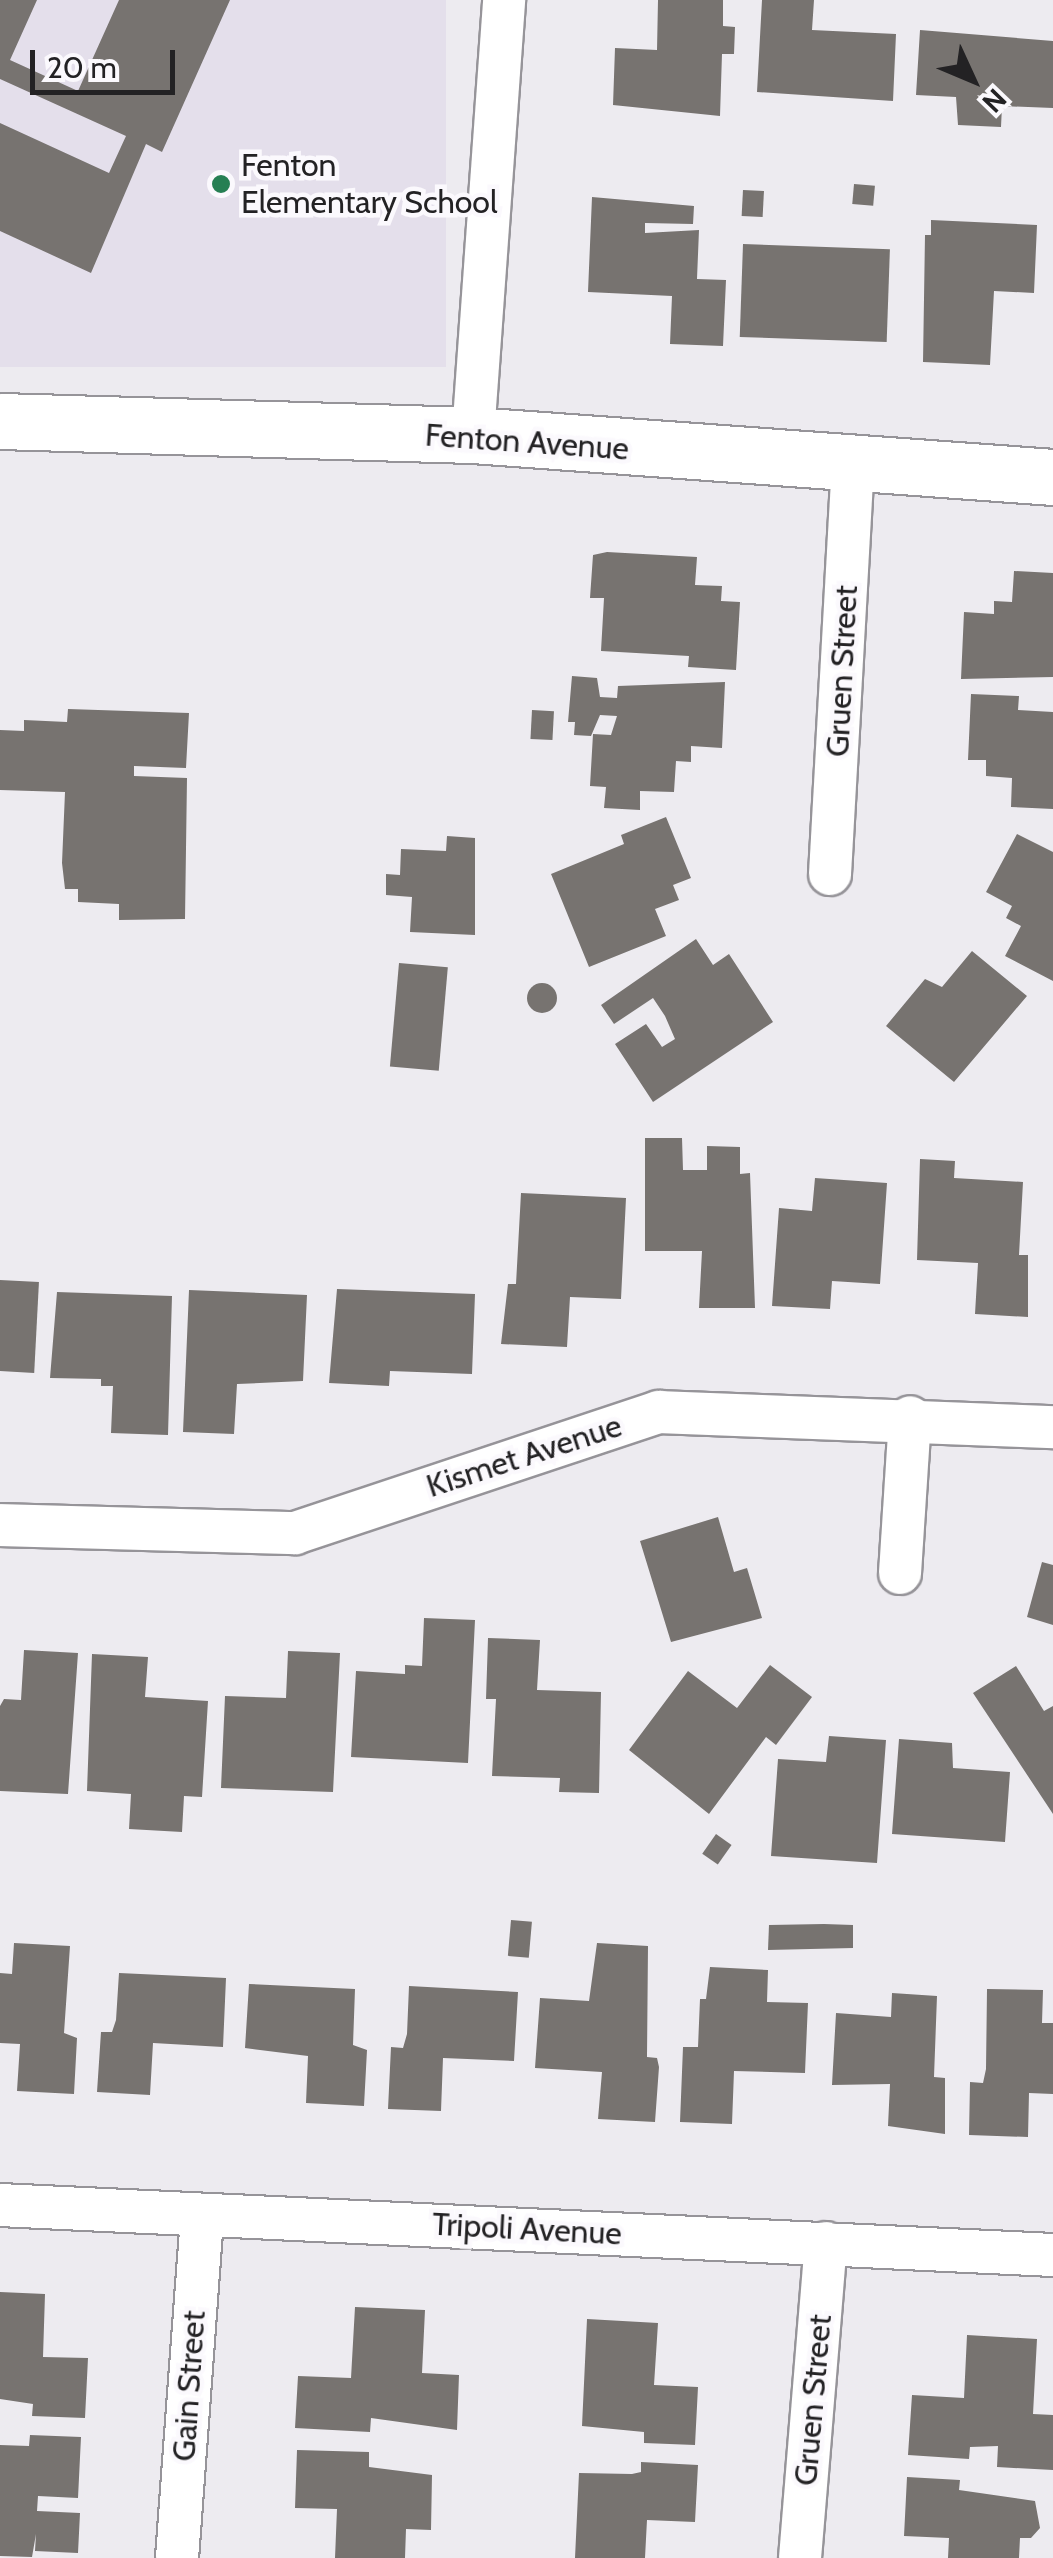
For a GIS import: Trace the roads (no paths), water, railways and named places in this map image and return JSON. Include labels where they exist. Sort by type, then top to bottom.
[{"type":"street","points":[[473,435],[504,0]]},
{"type":"street","name":"Fenton Avenue","points":[[0,420],[473,435],[854,467],[1053,477]]},
{"type":"street","name":"Gruen Street","points":[[830,874],[854,467]]},
{"type":"street","name":"Kismet Avenue","points":[[0,1524],[295,1533],[659,1412],[910,1417],[1053,1427]]},
{"type":"street","points":[[900,1573],[910,1417]]},
{"type":"street","name":"Tripoli Avenue","points":[[0,2205],[1053,2255]]},
{"type":"street","name":"Gain Street","points":[[177,2558],[202,2215]]},
{"type":"street","name":"Gruen Street","points":[[800,2558],[826,2243]]},
{"type":"place","name":"Fenton Elementary School","points":[[221,184]]}]
